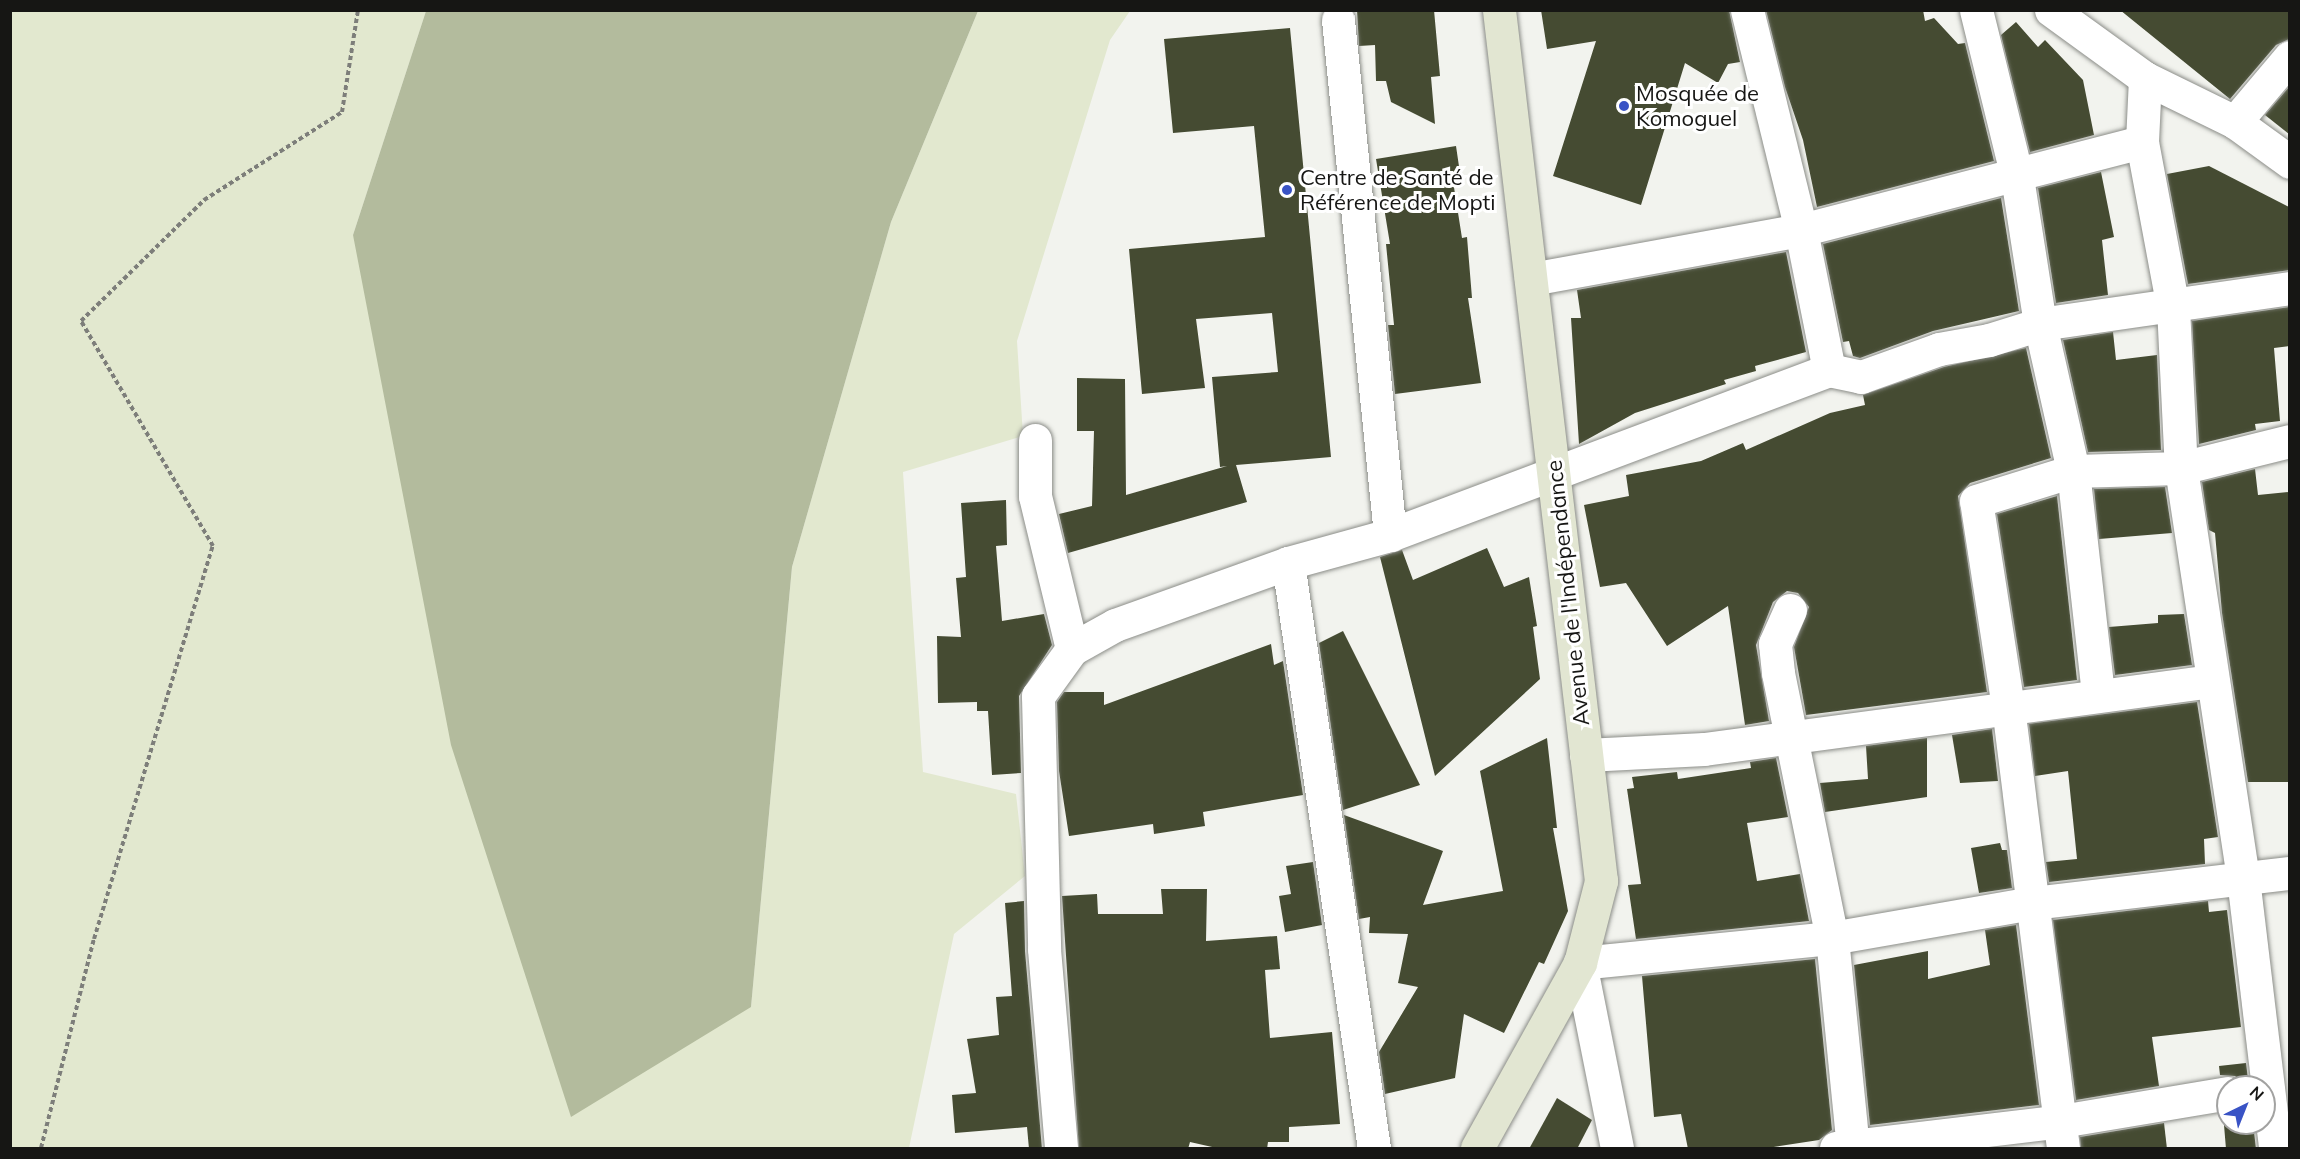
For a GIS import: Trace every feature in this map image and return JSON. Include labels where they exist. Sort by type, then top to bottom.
[{"type":"main road","name":"Avenue de l'Indépendance","points":[[1476,1149],[1580,963],[1601,880],[1556,475],[1499,10]]},
{"type":"street","points":[[1747,10],[1801,231],[1829,370]]},
{"type":"street","points":[[1976,10],[2017,177],[2040,324],[2073,471],[2098,695]]},
{"type":"street","points":[[2051,10],[2145,78],[2235,122],[2289,162]]},
{"type":"street","points":[[1338,20],[1390,535]]},
{"type":"street","points":[[2235,122],[2289,57]]},
{"type":"street","points":[[2145,78],[2142,142],[2173,307],[2181,468],[2272,1075]]},
{"type":"street","points":[[1531,279],[1801,231],[2017,177],[2142,142]]},
{"type":"street","points":[[1061,1149],[1044,949],[1038,696],[1072,649],[1115,625],[1288,563],[1390,535],[1556,475],[1829,370],[1861,377],[1939,349],[1989,340],[2040,324],[2173,307],[2289,288]]},
{"type":"street","points":[[1035,440],[1035,496],[1072,649]]},
{"type":"street","points":[[2062,1135],[2008,707],[1976,501],[2073,471],[2181,468],[2289,441]]},
{"type":"street","points":[[1288,563],[1374,1149]]},
{"type":"street","points":[[1790,610],[1775,644],[1783,710],[1792,737],[1832,938],[1847,1148],[2062,1135],[2216,1096]]},
{"type":"street","points":[[1586,756],[1704,748],[2212,681]]},
{"type":"street","points":[[1617,1149],[1580,963],[1832,938],[2033,903],[2289,873]]},
{"type":"path","points":[[41,1149],[94,939],[213,546],[81,321],[204,200],[342,112],[358,10]]},
{"type":"shaded area","points":[[10,11],[426,11],[353,235],[751,1007],[792,567],[891,222],[978,11],[1130,11],[1110,40],[1017,341],[1023,436],[903,472],[923,772],[1016,794],[1025,876],[954,934],[909,1148],[11,1148]]},
{"type":"shaded area","points":[[426,11],[978,11],[891,222],[792,567],[751,1007],[571,1117],[451,745],[353,235]]},
{"type":"building","points":[[1357,10],[1434,10],[1440,76],[1431,77],[1435,124],[1391,102],[1386,81],[1376,81],[1375,45],[1359,46]]},
{"type":"building","name":"Mosquée de Komoguel","points":[[1541,10],[1729,10],[1740,62],[1728,64],[1718,83],[1685,63],[1641,205],[1553,176],[1596,41],[1547,49]]},
{"type":"building","points":[[1766,10],[1923,10],[1925,21],[1934,18],[1958,44],[1965,43],[1994,161],[1817,207],[1803,140],[1785,87]]},
{"type":"building","points":[[2120,10],[2289,10],[2289,39],[2276,45],[2230,99]]},
{"type":"building","points":[[2016,22],[2038,47],[2045,40],[2083,80],[2094,135],[2030,152],[2001,35]]},
{"type":"building","points":[[1290,28],[1331,457],[1236,465],[1247,502],[1068,553],[1059,514],[1092,506],[1094,431],[1077,431],[1077,378],[1125,379],[1126,495],[1227,466],[1220,467],[1212,377],[1278,372],[1272,313],[1196,319],[1205,388],[1142,394],[1129,249],[1265,237],[1254,126],[1173,133],[1164,39]]},
{"type":"building","points":[[2289,87],[2289,134],[2265,115]]},
{"type":"building","points":[[1456,146],[1461,180],[1453,181],[1462,238],[1467,237],[1472,298],[1468,298],[1481,383],[1395,394],[1388,325],[1394,325],[1386,244],[1390,244],[1376,159]]},
{"type":"building","points":[[2209,166],[2289,207],[2289,270],[2188,284],[2167,174]]},
{"type":"building","points":[[2101,172],[2114,237],[2102,240],[2108,295],[2056,303],[2038,188]]},
{"type":"building","points":[[2001,198],[2019,311],[1933,331],[1860,358],[1853,356],[1849,341],[1843,342],[1823,244]]},
{"type":"building","points":[[1786,252],[1806,352],[1755,366],[1756,371],[1724,380],[1726,384],[1635,413],[1579,444],[1571,318],[1581,318],[1577,290]]},
{"type":"building","points":[[2289,307],[2289,346],[2274,348],[2280,421],[2255,424],[2256,430],[2199,444],[2192,321]]},
{"type":"building","points":[[2113,332],[2116,360],[2157,355],[2161,450],[2088,452],[2063,340]]},
{"type":"building","points":[[2026,348],[2051,458],[1970,483],[1958,496],[1987,692],[1806,715],[1794,647],[1809,607],[1798,593],[1787,591],[1773,602],[1756,645],[1769,721],[1745,725],[1728,606],[1667,646],[1626,583],[1600,587],[1584,505],[1629,496],[1626,475],[1701,461],[1743,443],[1746,450],[1830,413],[1865,405],[1863,395],[1944,367]]},
{"type":"building","points":[[2255,469],[2258,495],[2289,492],[2289,782],[2248,782],[2222,613],[2215,533],[2209,530],[2202,482]]},
{"type":"building","points":[[2165,487],[2172,533],[2099,539],[2094,489]]},
{"type":"building","points":[[2057,496],[2077,680],[2024,687],[1997,514]]},
{"type":"building","points":[[1006,500],[1007,545],[996,546],[1002,621],[1044,614],[1052,645],[1019,696],[1021,773],[992,775],[988,711],[977,711],[977,702],[938,703],[937,636],[961,637],[956,578],[966,577],[961,503]]},
{"type":"building","points":[[1487,548],[1504,587],[1529,577],[1537,626],[1533,627],[1540,679],[1435,776],[1380,557],[1402,550],[1413,580]]},
{"type":"building","points":[[2184,614],[2192,665],[2115,675],[2109,627],[2158,623],[2158,615]]},
{"type":"building","points":[[1343,631],[1420,785],[1343,810],[1319,643]]},
{"type":"building","points":[[1271,644],[1274,665],[1283,661],[1303,795],[1203,812],[1205,826],[1154,834],[1153,824],[1069,836],[1059,771],[1057,702],[1064,692],[1104,692],[1104,705]]},
{"type":"building","points":[[2197,702],[2218,837],[2204,839],[2205,864],[2049,882],[2046,862],[2077,859],[2068,771],[2035,776],[2029,724]]},
{"type":"building","points":[[1992,729],[1998,781],[1960,783],[1952,735]]},
{"type":"building","points":[[1547,738],[1557,828],[1553,828],[1568,911],[1544,964],[1539,962],[1504,1033],[1464,1014],[1455,1078],[1385,1094],[1379,1052],[1418,987],[1398,983],[1408,934],[1369,933],[1370,917],[1359,919],[1344,815],[1443,851],[1423,905],[1503,891],[1480,771]]},
{"type":"building","points":[[1927,738],[1927,797],[1825,812],[1820,783],[1868,779],[1866,746]]},
{"type":"building","points":[[1776,758],[1788,817],[1747,823],[1757,881],[1800,874],[1809,921],[1636,939],[1628,885],[1641,884],[1627,789],[1634,788],[1632,777],[1677,772],[1678,779],[1751,768],[1750,762]]},
{"type":"building","points":[[2000,843],[2002,850],[2007,850],[2012,888],[1979,893],[1971,848]]},
{"type":"building","points":[[1313,862],[1322,925],[1285,932],[1279,896],[1291,894],[1286,866]]},
{"type":"building","points":[[1161,889],[1207,889],[1206,941],[1277,936],[1280,969],[1265,970],[1270,1038],[1332,1032],[1340,1124],[1289,1127],[1289,1142],[1268,1142],[1267,1149],[1221,1149],[1190,1142],[1188,1149],[1079,1149],[1062,896],[1097,894],[1098,914],[1163,914]]},
{"type":"building","points":[[1024,901],[1025,951],[1042,1149],[1029,1149],[1027,1127],[955,1133],[952,1095],[976,1093],[967,1039],[999,1035],[996,997],[1012,996],[1005,903]]},
{"type":"building","points":[[2208,901],[2209,912],[2227,910],[2241,1027],[2152,1037],[2159,1086],[2076,1100],[2053,920]]},
{"type":"building","points":[[2016,925],[2039,1105],[1870,1125],[1854,965],[1928,951],[1928,979],[1990,965],[1985,930]]},
{"type":"building","points":[[1815,959],[1832,1130],[1819,1140],[1761,1149],[1688,1149],[1681,1114],[1654,1117],[1642,976]]},
{"type":"building","points":[[2246,1063],[2248,1075],[2220,1075],[2219,1066]]},
{"type":"building","points":[[1557,1098],[1592,1120],[1577,1149],[1529,1149]]},
{"type":"building","points":[[2164,1123],[2167,1149],[2081,1149],[2080,1137]]},
{"type":"building","points":[[2225,1135],[2254,1135],[2256,1149],[2226,1149]]},
{"type":"place","name":"Mosquée de Komoguel","points":[[1624,106]]},
{"type":"place","name":"Centre de Santé de Référence de Mopti","points":[[1287,190]]}]
